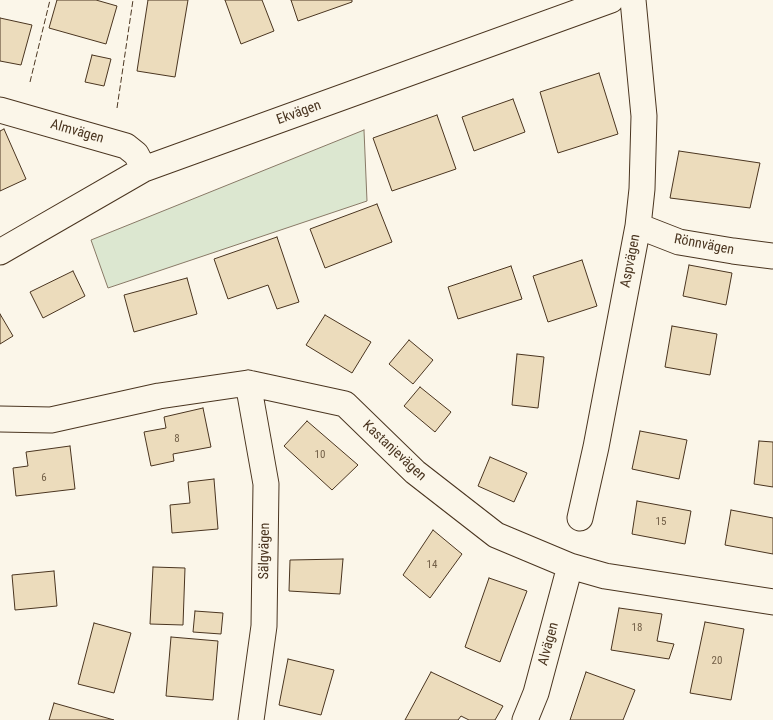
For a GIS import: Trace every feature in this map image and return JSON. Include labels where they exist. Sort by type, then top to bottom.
[{"type":"street","name":"Ekvägen","points":[[0,252],[144,169],[611,0]]},
{"type":"street","name":"Aspvägen","points":[[580,518],[596,447],[638,226],[642,189],[644,116],[632,0]]},
{"type":"street","name":"Almvägen","points":[[0,110],[126,146],[136,154],[144,169]]},
{"type":"street","name":"Rönnvägen","points":[[638,226],[679,242],[733,252],[773,256]]},
{"type":"street","name":"Kastanjevägen","points":[[0,420],[52,420],[159,396],[248,383],[345,404],[415,472],[496,535],[570,566],[606,576],[773,602]]},
{"type":"street","name":"Sälgvägen","points":[[248,383],[266,484],[264,626],[251,720]]},
{"type":"street","name":"Alvägen","points":[[525,720],[536,693],[570,566]]},
{"type":"green space","points":[[364,130],[367,201],[108,288],[91,240]]},
{"type":"building","points":[[57,0],[96,0],[117,6],[106,44],[49,28]]},
{"type":"building","points":[[148,0],[188,0],[175,77],[137,71]]},
{"type":"building","points":[[225,0],[262,0],[274,31],[241,44]]},
{"type":"building","points":[[291,0],[352,0],[352,2],[298,21]]},
{"type":"building","points":[[0,18],[32,25],[21,65],[0,61]]},
{"type":"building","points":[[92,55],[111,59],[104,86],[85,82]]},
{"type":"building","points":[[599,73],[618,134],[558,153],[540,92]]},
{"type":"building","points":[[513,99],[525,132],[474,151],[462,117]]},
{"type":"building","points":[[437,115],[456,169],[392,191],[373,138]]},
{"type":"building","points":[[4,129],[26,179],[0,191],[0,131]]},
{"type":"building","points":[[679,151],[760,163],[750,208],[670,198]]},
{"type":"building","points":[[377,204],[392,242],[325,268],[310,229]]},
{"type":"building","points":[[277,237],[299,302],[277,309],[268,285],[228,299],[214,259]]},
{"type":"building","points":[[582,260],[597,306],[548,322],[533,276]]},
{"type":"building","points":[[689,265],[732,273],[726,305],[683,296]]},
{"type":"building","points":[[511,266],[522,299],[458,319],[448,287]]},
{"type":"building","points":[[73,271],[85,296],[43,318],[30,292]]},
{"type":"building","points":[[187,278],[197,314],[134,332],[124,295]]},
{"type":"building","points":[[0,314],[13,336],[0,344]]},
{"type":"building","points":[[325,315],[371,342],[352,373],[306,345]]},
{"type":"building","points":[[672,326],[717,334],[710,375],[665,367]]},
{"type":"building","points":[[409,340],[433,360],[413,384],[389,364]]},
{"type":"building","points":[[517,354],[544,357],[538,408],[512,405]]},
{"type":"building","points":[[420,387],[451,412],[435,432],[404,406]]},
{"type":"building","points":[[203,408],[211,447],[173,454],[174,461],[151,466],[144,432],[166,428],[164,417]]},
{"type":"building","points":[[307,421],[358,465],[332,490],[284,446]]},
{"type":"building","points":[[640,431],[687,440],[679,479],[632,469]]},
{"type":"building","points":[[759,441],[773,442],[773,487],[754,484]]},
{"type":"building","points":[[70,446],[75,489],[16,496],[13,468],[28,466],[26,452]]},
{"type":"building","points":[[490,457],[527,473],[514,502],[478,486]]},
{"type":"building","points":[[214,479],[218,529],[172,533],[170,505],[190,503],[188,482]]},
{"type":"building","points":[[637,501],[691,511],[685,544],[632,534]]},
{"type":"building","points":[[731,510],[773,518],[773,554],[725,545]]},
{"type":"building","points":[[433,530],[462,554],[430,598],[403,575]]},
{"type":"building","points":[[343,559],[340,594],[289,591],[290,560]]},
{"type":"building","points":[[153,567],[185,568],[183,625],[150,624]]},
{"type":"building","points":[[54,571],[57,606],[15,610],[12,575]]},
{"type":"building","points":[[489,578],[527,591],[500,662],[465,647]]},
{"type":"building","points":[[619,608],[662,614],[657,641],[674,644],[669,659],[611,650]]},
{"type":"building","points":[[195,611],[223,613],[221,634],[193,632]]},
{"type":"building","points":[[705,622],[744,629],[731,700],[690,693]]},
{"type":"building","points":[[94,623],[131,633],[114,693],[78,684]]},
{"type":"building","points":[[171,637],[218,641],[213,700],[166,696]]},
{"type":"building","points":[[288,659],[334,670],[321,715],[279,705]]},
{"type":"building","points":[[431,672],[503,706],[495,720],[469,720],[461,716],[458,720],[405,720]]},
{"type":"building","points":[[586,672],[635,690],[623,720],[570,720]]},
{"type":"building","points":[[54,703],[114,720],[49,720]]},
{"type":"fence","points":[[30,82],[50,0]]},
{"type":"fence","points":[[117,108],[133,0]]}]
